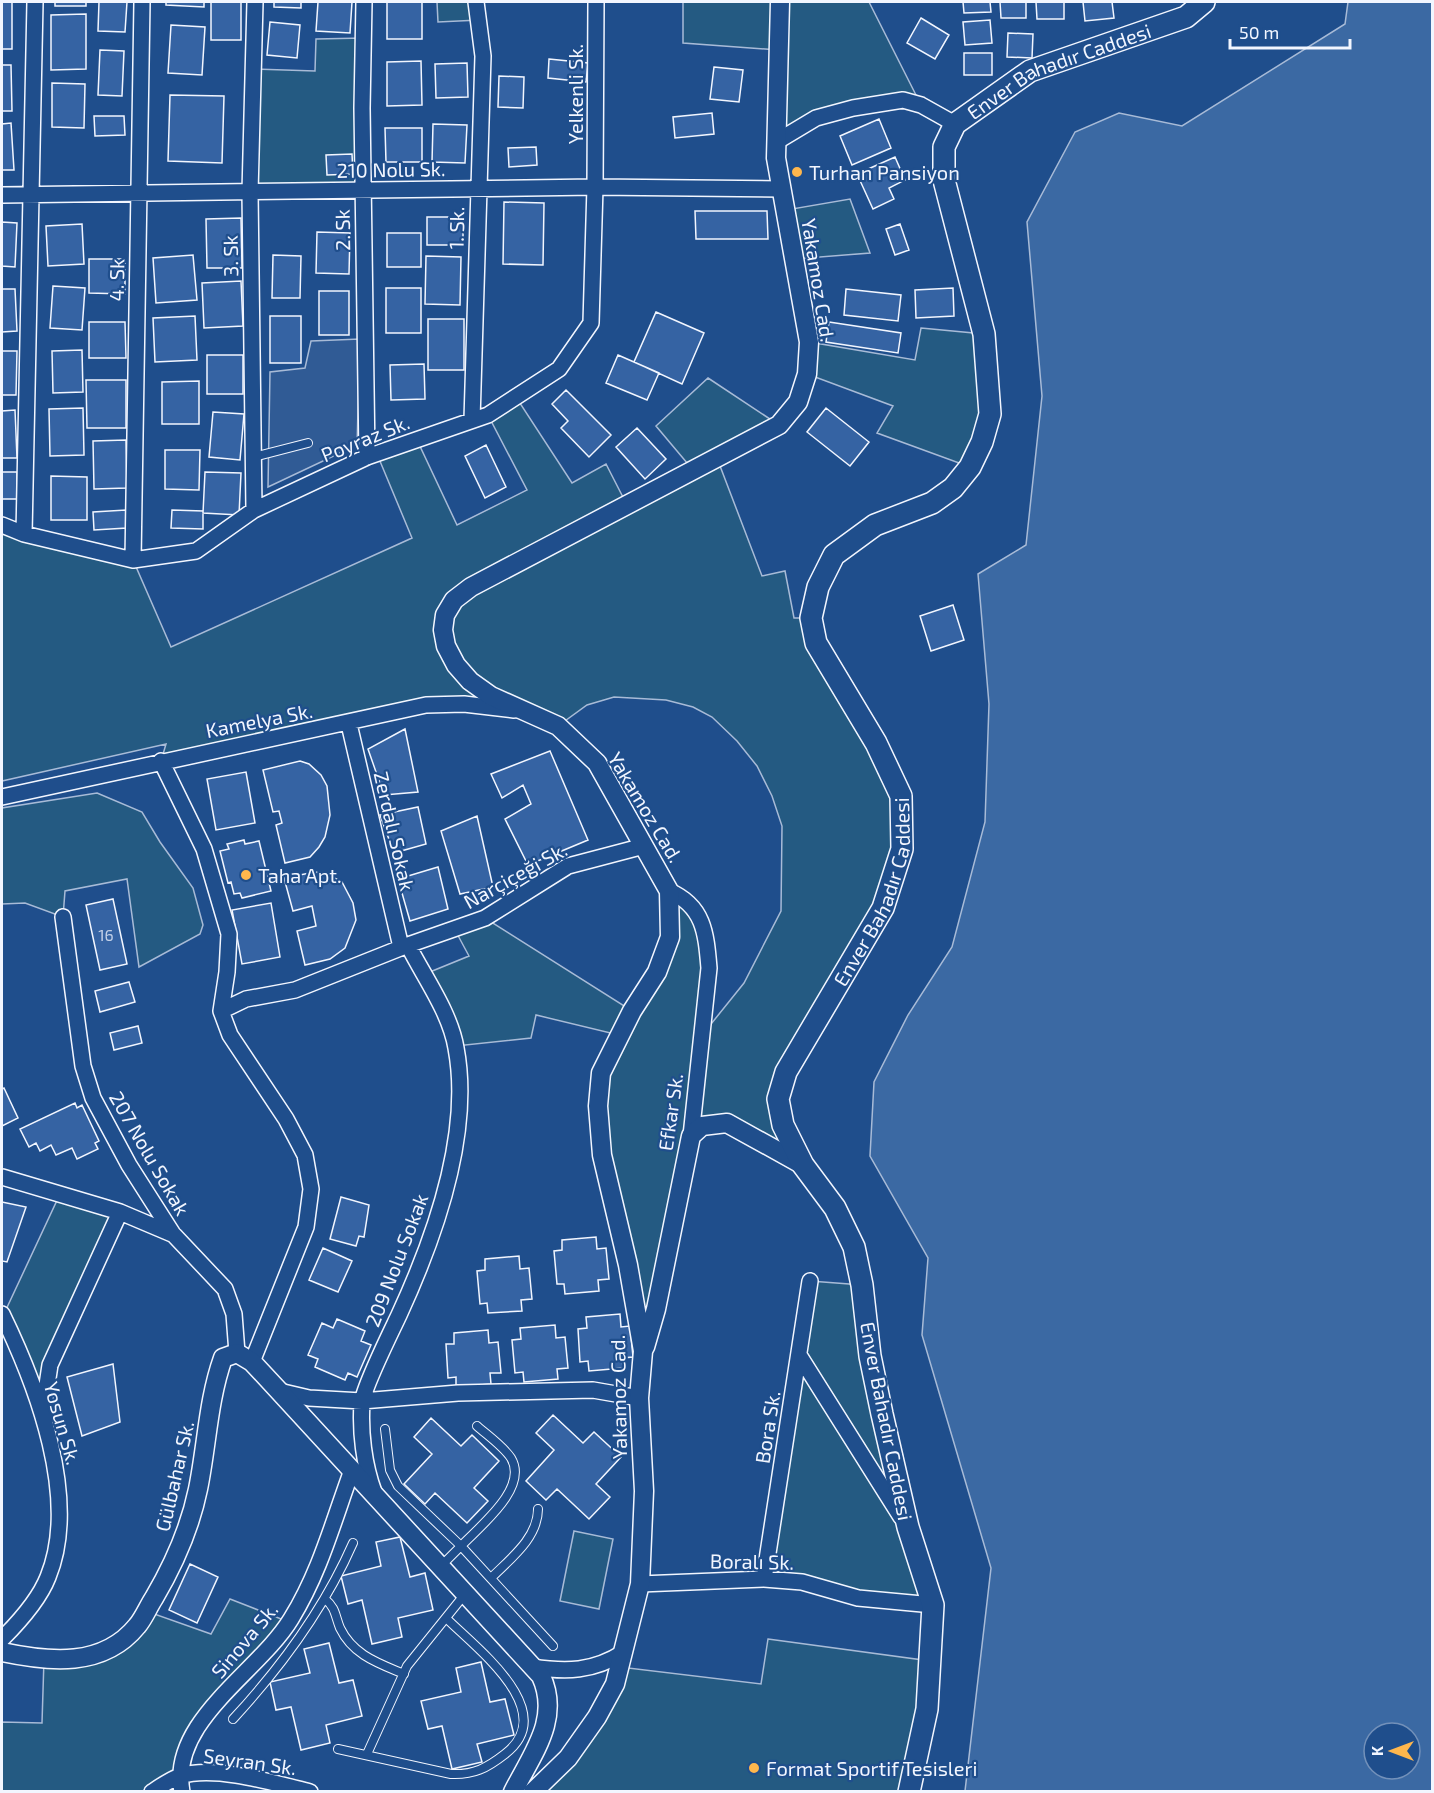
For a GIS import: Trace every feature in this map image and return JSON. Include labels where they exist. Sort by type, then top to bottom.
[{"type":"main road","name":"Enver Bahadır Caddesi","points":[[909,1791],[927,1709],[933,1605],[908,1527],[870,1356],[862,1285],[854,1247],[835,1208],[803,1165],[783,1125],[778,1099],[786,1072],[883,908],[902,849],[901,796],[876,743],[816,644],[811,618],[818,587],[834,555],[875,525],[932,503],[953,488],[970,467],[982,442],[990,414],[984,334],[944,180],[944,147],[955,124],[1030,71],[1186,17],[1204,2]]},
{"type":"street","points":[[24,534],[35,2]]},
{"type":"street","name":"4. Sk","points":[[133,560],[142,2]]},
{"type":"street","name":"3. Sk","points":[[254,510],[250,192],[255,2]]},
{"type":"street","name":"2. Sk","points":[[364,2],[363,190],[367,457]]},
{"type":"street","name":"1. Sk.","points":[[472,420],[483,56],[476,2]]},
{"type":"street","name":"Yelkenli Sk.","points":[[595,187],[596,2]]},
{"type":"street","name":"Yakamoz Cad.","points":[[532,1791],[568,1758],[597,1718],[615,1684],[640,1584],[644,1491],[639,1398],[643,1351],[628,1265],[602,1155],[598,1106],[601,1073],[632,1011],[657,972],[670,937],[669,891],[597,764],[558,726],[492,696],[470,681],[456,665],[446,646],[443,630],[445,615],[454,600],[471,587],[779,425],[798,402],[807,374],[809,342],[776,158],[780,2]]},
{"type":"street","points":[[776,142],[816,118],[853,108],[903,100],[921,105],[955,124]]},
{"type":"street","name":"210 Nolu Sk.","points":[[2,195],[595,187],[782,189]]},
{"type":"street","name":"Poyraz Sk.","points":[[2,525],[24,534],[133,560],[196,551],[254,510],[367,457],[488,415],[559,369],[591,323],[595,187]]},
{"type":"street","name":"Kamelya Sk.","points":[[2,797],[161,761],[349,724],[426,705],[464,704],[526,711]]},
{"type":"street","name":"Zerdalı Sokak","points":[[349,724],[405,946]]},
{"type":"street","points":[[161,761],[204,849],[229,934],[227,972],[221,1011],[230,1035],[286,1119],[305,1155],[312,1189],[306,1227],[245,1358],[279,1391],[541,1677],[548,1691],[550,1710],[545,1729],[513,1791]]},
{"type":"street","name":"Narçiçeği Sk.","points":[[405,946],[485,918],[568,866],[644,846]]},
{"type":"street","name":"Efkar Sk.","points":[[643,1351],[656,1309],[691,1136],[709,968],[707,940],[698,913],[685,898],[669,891]]},
{"type":"street","name":"207 Nolu Sokak","points":[[63,917],[83,1066],[93,1098],[129,1165],[173,1234],[225,1289],[245,1358]]},
{"type":"street","points":[[221,1011],[246,999],[295,990],[405,946]]},
{"type":"street","name":"209 Nolu Sokak","points":[[362,1401],[418,1274],[438,1221],[449,1178],[456,1127],[459,1081],[456,1046],[442,1010],[405,946]]},
{"type":"street","points":[[691,1136],[702,1126],[727,1123],[803,1165]]},
{"type":"street","points":[[2,1177],[120,1212],[173,1234]]},
{"type":"street","points":[[57,1467],[45,1398],[50,1365],[120,1212]]},
{"type":"street","name":"Bora Sk.","points":[[764,1579],[810,1281]]},
{"type":"street","name":"Yosun Sk.","points":[[2,1314],[31,1387],[57,1467],[61,1522],[48,1578],[20,1620],[2,1639]]},
{"type":"street","points":[[799,1355],[908,1527]]},
{"type":"street","name":"Gülbahar Sk.","points":[[2,1652],[33,1658],[62,1660],[92,1656],[113,1647],[137,1626],[166,1578],[184,1539],[198,1490],[216,1377],[223,1358],[245,1358]]},
{"type":"street","points":[[279,1391],[309,1398],[362,1401],[458,1393],[593,1390],[639,1398]]},
{"type":"street","points":[[362,1401],[366,1470],[375,1495]]},
{"type":"street","name":"Sinova Sk.","points":[[180,1784],[186,1744],[214,1707],[290,1622],[326,1551],[352,1470]]},
{"type":"street","name":"Boralı Sk.","points":[[640,1584],[764,1579],[802,1582],[858,1599],[933,1605]]},
{"type":"street","points":[[532,1667],[566,1672],[609,1662],[624,1652]]},
{"type":"street","name":"Seyran Sk.","points":[[152,1791],[180,1784],[196,1773],[231,1775],[310,1791]]},
{"type":"lane","points":[[254,457],[308,443]]},
{"type":"lane","points":[[440,1567],[505,1501],[514,1484],[514,1465],[509,1456],[477,1426]]},
{"type":"lane","points":[[385,1429],[390,1470],[398,1486],[462,1546],[553,1646]]},
{"type":"lane","points":[[491,1578],[534,1530],[538,1520],[538,1509]]},
{"type":"lane","points":[[233,1719],[263,1687],[325,1599],[353,1543]]},
{"type":"lane","points":[[367,1754],[404,1674],[465,1594]]},
{"type":"lane","points":[[325,1599],[336,1612],[339,1626],[348,1641],[361,1655],[404,1674]]},
{"type":"lane","points":[[338,1749],[451,1774],[467,1774],[487,1768],[511,1749],[522,1733],[524,1713],[516,1690],[446,1618]]},
{"type":"shaded area","points":[[437,2],[476,2],[479,20],[438,22]]},
{"type":"shaded area","points":[[683,2],[869,2],[921,105],[853,108],[776,142],[778,50],[683,43]]},
{"type":"shaded area","points":[[1348,2],[1432,2],[1432,1791],[965,1791],[991,1568],[922,1335],[928,1258],[870,1156],[874,1082],[908,1015],[952,947],[985,822],[989,704],[978,574],[1026,545],[1042,396],[1027,222],[1075,132],[1119,113],[1182,126],[1345,24]]},
{"type":"shaded area","points":[[364,38],[363,190],[250,192],[253,69],[315,71],[316,39]]},
{"type":"shaded area","points":[[850,199],[870,253],[795,259],[786,210]]},
{"type":"shaded area","points":[[921,328],[984,334],[988,382],[970,467],[877,433],[893,406],[807,374],[809,342],[915,360]]},
{"type":"shaded area","points":[[360,339],[357,445],[268,487],[270,372],[305,368],[311,341]]},
{"type":"shaded area","points":[[708,378],[779,425],[717,458],[762,576],[785,571],[794,618],[811,618],[901,796],[902,849],[778,1099],[803,1165],[727,1123],[702,1126],[643,1351],[598,1106],[619,1035],[536,1015],[531,1038],[456,1046],[425,974],[469,956],[455,930],[485,918],[632,1011],[657,972],[669,891],[685,898],[707,940],[703,1034],[744,983],[781,911],[782,826],[772,796],[757,766],[737,741],[712,717],[693,707],[666,700],[614,697],[587,705],[558,726],[464,704],[161,761],[166,744],[2,781],[2,525],[133,560],[171,647],[412,538],[377,454],[417,440],[457,525],[527,490],[488,415],[516,397],[572,483],[606,464],[627,505],[693,470],[656,426]]},
{"type":"shaded area","points":[[97,793],[142,812],[193,888],[203,925],[200,934],[139,967],[127,879],[65,891],[63,917],[25,903],[2,904],[2,808]]},
{"type":"shaded area","points":[[60,1194],[120,1212],[45,1398],[3,1316]]},
{"type":"shaded area","points":[[810,1281],[862,1285],[933,1605],[764,1579]]},
{"type":"shaded area","points":[[574,1531],[613,1539],[599,1609],[560,1601]]},
{"type":"shaded area","points":[[230,1599],[289,1622],[214,1707],[179,1776],[152,1791],[2,1792],[2,1722],[42,1723],[44,1659],[92,1656],[146,1611],[211,1634]]},
{"type":"shaded area","points":[[768,1639],[930,1661],[909,1791],[533,1792],[544,1782],[620,1667],[761,1684]]},
{"type":"building","points":[[2,2],[12,2],[12,49],[2,49]]},
{"type":"building","points":[[55,2],[86,2],[86,6],[55,6]]},
{"type":"building","points":[[99,2],[127,2],[125,32],[98,31]]},
{"type":"building","points":[[166,2],[204,2],[204,7],[166,5]]},
{"type":"building","points":[[211,2],[241,2],[241,40],[211,40]]},
{"type":"building","points":[[274,2],[301,2],[301,8],[274,7]]},
{"type":"building","points":[[318,2],[352,2],[350,33],[316,31]]},
{"type":"building","points":[[387,2],[422,2],[422,39],[387,39]]},
{"type":"building","points":[[963,2],[990,2],[991,12],[964,13]]},
{"type":"building","points":[[1000,2],[1026,2],[1026,18],[1001,18]]},
{"type":"building","points":[[1036,2],[1064,2],[1064,19],[1037,19]]},
{"type":"building","points":[[1083,2],[1112,2],[1114,18],[1085,21]]},
{"type":"building","points":[[86,14],[86,69],[51,70],[51,15]]},
{"type":"building","points":[[921,18],[949,35],[935,59],[907,43]]},
{"type":"building","points":[[990,20],[992,43],[965,45],[963,22]]},
{"type":"building","points":[[270,22],[300,25],[297,58],[267,55]]},
{"type":"building","points":[[171,25],[205,27],[202,75],[168,73]]},
{"type":"building","points":[[1008,33],[1033,34],[1032,58],[1007,57]]},
{"type":"building","points":[[100,50],[124,51],[122,96],[98,95]]},
{"type":"building","points":[[964,53],[992,53],[992,75],[964,75]]},
{"type":"building","points":[[549,59],[588,63],[586,82],[548,78]]},
{"type":"building","points":[[421,61],[422,105],[387,106],[387,62]]},
{"type":"building","points":[[467,63],[468,97],[436,98],[435,64]]},
{"type":"building","points":[[2,65],[11,65],[12,111],[2,111]]},
{"type":"building","points":[[714,67],[743,70],[739,102],[710,99]]},
{"type":"building","points":[[499,76],[524,77],[523,108],[498,107]]},
{"type":"building","points":[[52,83],[85,84],[84,128],[52,127]]},
{"type":"building","points":[[170,95],[224,96],[222,163],[168,161]]},
{"type":"building","points":[[712,113],[714,134],[675,138],[673,117]]},
{"type":"building","points":[[94,116],[124,116],[125,135],[95,136]]},
{"type":"building","points":[[879,119],[891,148],[852,165],[840,136]]},
{"type":"building","points":[[11,123],[14,170],[2,170],[2,124]]},
{"type":"building","points":[[433,124],[467,125],[465,163],[432,162]]},
{"type":"building","points":[[385,128],[422,128],[422,162],[386,162]]},
{"type":"building","points":[[536,147],[537,165],[509,167],[508,148]]},
{"type":"building","points":[[352,154],[353,174],[327,175],[326,155]]},
{"type":"building","points":[[895,157],[905,180],[889,188],[894,199],[873,209],[857,174]]},
{"type":"building","points":[[504,202],[544,203],[543,265],[503,264]]},
{"type":"building","points":[[695,211],[767,211],[768,239],[696,239]]},
{"type":"building","points":[[427,217],[463,217],[463,245],[427,245]]},
{"type":"building","points":[[241,218],[242,268],[207,268],[206,219]]},
{"type":"building","points":[[2,222],[17,223],[15,267],[2,266]]},
{"type":"building","points":[[82,224],[84,264],[48,266],[46,226]]},
{"type":"building","points":[[900,224],[909,250],[895,255],[886,229]]},
{"type":"building","points":[[317,232],[350,233],[349,274],[316,273]]},
{"type":"building","points":[[387,233],[421,233],[421,267],[387,267]]},
{"type":"building","points":[[193,255],[197,300],[156,303],[153,258]]},
{"type":"building","points":[[273,255],[301,256],[300,298],[272,298]]},
{"type":"building","points":[[426,256],[461,257],[460,305],[425,304]]},
{"type":"building","points":[[89,259],[125,259],[125,294],[89,293]]},
{"type":"building","points":[[241,281],[243,326],[204,328],[202,283]]},
{"type":"building","points":[[53,286],[85,288],[82,330],[50,328]]},
{"type":"building","points":[[386,288],[421,288],[421,333],[386,333]]},
{"type":"building","points":[[953,288],[954,316],[916,318],[915,290]]},
{"type":"building","points":[[2,289],[15,289],[17,331],[2,332]]},
{"type":"building","points":[[846,289],[901,295],[898,321],[844,315]]},
{"type":"building","points":[[319,291],[349,291],[349,335],[319,335]]},
{"type":"building","points":[[656,312],[704,333],[682,384],[634,362]]},
{"type":"building","points":[[195,316],[197,360],[155,362],[153,318]]},
{"type":"building","points":[[270,316],[301,316],[301,363],[270,363]]},
{"type":"building","points":[[428,319],[464,319],[464,370],[428,370]]},
{"type":"building","points":[[89,322],[125,322],[126,358],[89,358]]},
{"type":"building","points":[[829,322],[901,333],[898,353],[826,342]]},
{"type":"building","points":[[82,350],[83,392],[53,393],[52,351]]},
{"type":"building","points":[[2,351],[17,351],[16,395],[2,395]]},
{"type":"building","points":[[207,355],[243,355],[243,394],[207,394]]},
{"type":"building","points":[[618,355],[659,373],[647,400],[606,383]]},
{"type":"building","points":[[424,364],[425,399],[391,400],[390,365]]},
{"type":"building","points":[[86,380],[126,380],[126,428],[87,428]]},
{"type":"building","points":[[199,381],[199,424],[162,424],[162,382]]},
{"type":"building","points":[[566,390],[611,435],[589,457],[561,428],[568,421],[552,404]]},
{"type":"building","points":[[83,408],[84,455],[50,456],[49,409]]},
{"type":"building","points":[[826,408],[869,442],[850,466],[807,432]]},
{"type":"building","points":[[15,410],[17,458],[2,458],[2,411]]},
{"type":"building","points":[[213,412],[244,414],[240,460],[209,457]]},
{"type":"building","points":[[637,428],[666,459],[645,479],[616,447]]},
{"type":"building","points":[[126,440],[127,488],[94,489],[93,441]]},
{"type":"building","points":[[486,445],[506,487],[485,498],[465,456]]},
{"type":"building","points":[[165,450],[200,450],[199,490],[165,489]]},
{"type":"building","points":[[2,472],[17,472],[17,499],[2,499]]},
{"type":"building","points":[[205,472],[241,473],[239,515],[203,513]]},
{"type":"building","points":[[51,476],[87,477],[87,520],[51,520]]},
{"type":"building","points":[[126,510],[127,528],[94,530],[93,512]]},
{"type":"building","points":[[172,510],[203,511],[203,529],[171,528]]},
{"type":"building","points":[[953,605],[964,640],[931,651],[920,616]]},
{"type":"building","points":[[405,729],[418,792],[384,795],[368,749]]},
{"type":"building","points":[[550,751],[588,840],[528,865],[505,819],[531,804],[523,785],[502,798],[491,774]]},
{"type":"building","points":[[300,761],[309,764],[321,775],[327,786],[330,815],[325,837],[310,857],[285,863],[276,825],[282,823],[279,811],[273,812],[263,770]]},
{"type":"building","points":[[246,772],[255,823],[216,830],[207,779]]},
{"type":"building","points":[[418,807],[426,844],[394,853],[380,815]]},
{"type":"building","points":[[477,816],[493,887],[460,894],[441,831]]},
{"type":"building","name":"Taha Apt.","points":[[244,840],[245,844],[259,841],[271,891],[242,898],[240,893],[234,894],[231,882],[228,883],[220,851],[229,849],[227,844]]},
{"type":"building","points":[[438,867],[448,909],[410,921],[398,879]]},
{"type":"building","points":[[315,872],[329,875],[342,882],[353,903],[356,920],[345,948],[330,959],[305,965],[297,931],[316,926],[312,906],[293,911],[284,878]]},
{"type":"building","points":[[113,899],[127,964],[100,970],[86,905]]},
{"type":"building","points":[[271,903],[280,957],[242,964],[232,910]]},
{"type":"building","points":[[129,982],[135,1002],[100,1012],[95,991]]},
{"type":"building","points":[[138,1026],[142,1043],[114,1050],[110,1033]]},
{"type":"building","points":[[4,1088],[18,1118],[2,1126],[2,1089]]},
{"type":"building","points":[[75,1103],[77,1108],[82,1105],[99,1141],[95,1143],[98,1149],[77,1159],[72,1148],[56,1155],[51,1145],[40,1151],[36,1143],[29,1147],[20,1129]]},
{"type":"building","points":[[341,1197],[369,1205],[364,1237],[359,1236],[356,1246],[330,1239]]},
{"type":"building","points":[[2,1202],[26,1207],[7,1262],[2,1261]]},
{"type":"building","points":[[596,1237],[597,1249],[606,1248],[609,1279],[598,1280],[599,1291],[565,1294],[564,1284],[557,1284],[554,1251],[562,1250],[562,1240]]},
{"type":"building","points":[[323,1248],[352,1261],[338,1292],[309,1280]]},
{"type":"building","points":[[519,1256],[520,1269],[529,1268],[532,1299],[521,1300],[522,1311],[488,1313],[487,1303],[480,1304],[477,1271],[485,1270],[485,1259]]},
{"type":"building","points":[[620,1314],[621,1327],[630,1326],[633,1357],[622,1358],[623,1368],[589,1371],[588,1361],[580,1362],[578,1329],[587,1328],[586,1317]]},
{"type":"building","points":[[337,1319],[365,1331],[361,1341],[371,1345],[357,1377],[348,1373],[345,1380],[315,1367],[318,1359],[308,1355],[322,1323],[333,1328]]},
{"type":"building","points":[[555,1325],[556,1338],[565,1337],[568,1368],[557,1369],[558,1379],[524,1382],[523,1372],[515,1373],[512,1340],[521,1339],[520,1328]]},
{"type":"building","points":[[488,1330],[489,1343],[498,1342],[501,1373],[490,1373],[491,1384],[456,1387],[456,1377],[448,1378],[446,1344],[454,1344],[454,1333]]},
{"type":"building","points":[[113,1364],[120,1422],[82,1436],[67,1377]]},
{"type":"building","points":[[553,1415],[583,1443],[594,1432],[621,1457],[596,1484],[610,1497],[589,1519],[557,1489],[546,1500],[526,1481],[554,1450],[536,1433]]},
{"type":"building","points":[[431,1418],[461,1446],[472,1435],[499,1461],[474,1488],[488,1501],[467,1523],[435,1493],[425,1504],[404,1484],[432,1454],[414,1437]]},
{"type":"building","points":[[400,1537],[410,1577],[425,1573],[433,1610],[398,1618],[402,1637],[372,1644],[362,1600],[348,1604],[341,1576],[381,1566],[376,1542]]},
{"type":"building","points":[[190,1564],[218,1577],[197,1623],[169,1610]]},
{"type":"building","points":[[329,1643],[339,1683],[353,1680],[362,1716],[326,1725],[330,1743],[301,1750],[291,1707],[276,1710],[270,1682],[310,1673],[304,1649]]},
{"type":"building","points":[[481,1662],[490,1702],[505,1699],[514,1735],[477,1744],[482,1762],[452,1769],[442,1726],[428,1729],[421,1701],[461,1692],[456,1668]]},
{"type":"place","name":"Turhan Pansiyon","points":[[797,172]]},
{"type":"place","name":"Taha Apt.","points":[[246,875]]},
{"type":"place","name":"Format Sportif Tesisleri","points":[[754,1768]]}]
